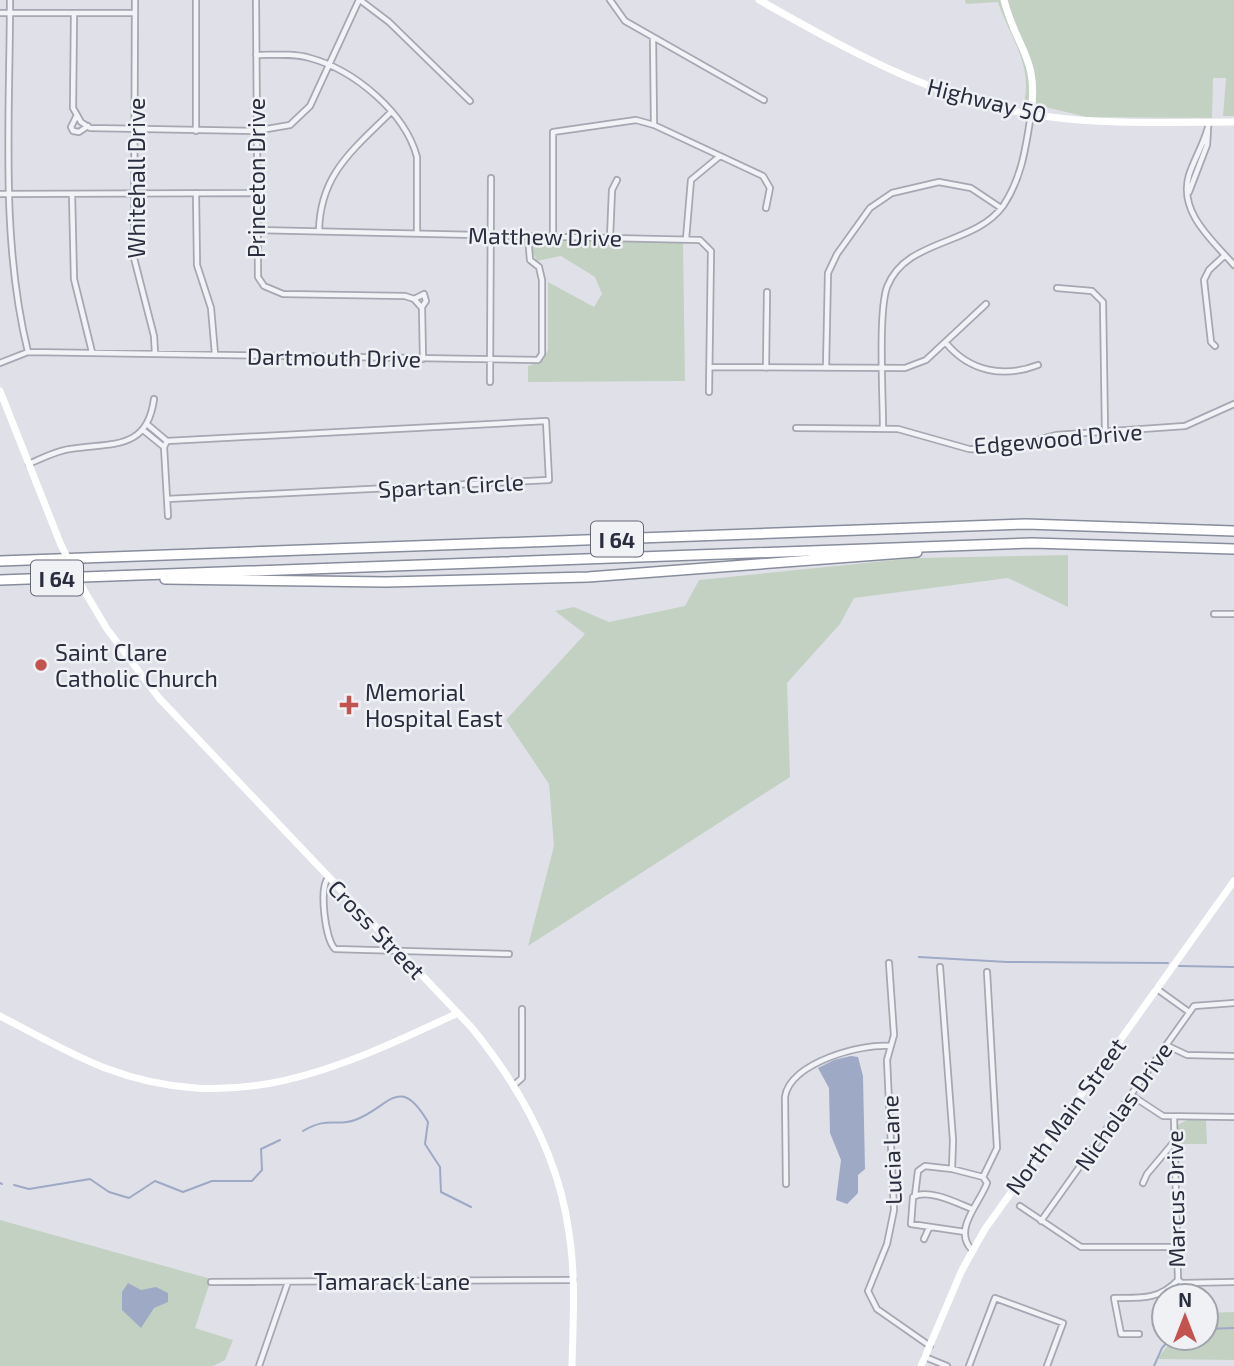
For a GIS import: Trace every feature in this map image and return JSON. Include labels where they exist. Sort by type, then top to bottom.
[{"type":"highway","name":"I 64","points":[[0,561],[1004,525],[1125,525],[1234,531]]},
{"type":"highway","name":"I 64","points":[[0,580],[1069,543],[1234,549]]},
{"type":"highway","points":[[115,576],[386,582],[588,577],[1069,543]]},
{"type":"main road","name":"Highway 50","points":[[759,0],[835,44],[909,79],[956,96],[1031,114],[1101,121],[1208,125],[1234,122]]},
{"type":"main road","points":[[1004,0],[1010,23],[1029,58],[1033,74],[1031,114]]},
{"type":"main road","name":"Cross Street","points":[[0,391],[61,545],[107,629],[159,698],[458,1013],[498,1061],[513,1085],[546,1149],[569,1232],[573,1280],[572,1366]]},
{"type":"main road","name":"North Main Street","points":[[921,1366],[972,1250],[1234,881]]},
{"type":"main road","points":[[0,1016],[107,1069],[146,1080],[196,1088],[226,1088],[283,1082],[328,1071],[458,1013]]},
{"type":"street","points":[[10,0],[9,194],[12,285],[28,352]]},
{"type":"street","name":"Whitehall Drive","points":[[135,0],[134,258],[154,335],[155,353]]},
{"type":"street","points":[[196,0],[196,131]]},
{"type":"street","name":"Princeton Drive","points":[[256,0],[255,194],[258,277],[273,292],[414,299]]},
{"type":"street","points":[[74,14],[72,102],[77,115],[88,126],[101,130],[255,131],[284,128],[302,117],[359,0],[389,22],[470,101]]},
{"type":"street","points":[[610,0],[625,22],[764,100]]},
{"type":"street","points":[[0,13],[135,13]]},
{"type":"street","points":[[653,37],[654,125]]},
{"type":"street","points":[[256,55],[297,55],[330,64],[355,79],[391,112],[414,145],[417,157],[417,233]]},
{"type":"street","points":[[319,232],[319,210],[333,174],[391,112]]},
{"type":"street","points":[[883,427],[886,290],[894,274],[905,262],[921,252],[980,227],[1002,208],[1017,182],[1031,114]]},
{"type":"street","points":[[77,115],[71,127],[74,131],[79,132],[88,126]]},
{"type":"street","points":[[553,236],[553,132],[623,121],[654,125],[763,176],[770,188],[766,208]]},
{"type":"street","points":[[1208,125],[1189,176],[1189,193],[1201,229],[1234,265]]},
{"type":"street","points":[[709,392],[712,251],[700,240],[687,239],[691,180],[721,155]]},
{"type":"street","points":[[490,382],[491,178]]},
{"type":"street","points":[[610,238],[612,190],[617,180]]},
{"type":"street","points":[[826,368],[828,273],[837,254],[870,208],[892,193],[939,183],[971,188],[1002,208]]},
{"type":"street","points":[[196,193],[197,265],[214,323],[215,354]]},
{"type":"street","points":[[0,194],[255,194]]},
{"type":"street","points":[[72,194],[74,279],[92,352]]},
{"type":"street","name":"Matthew Drive","points":[[256,230],[687,239]]},
{"type":"street","name":"Dartmouth Drive","points":[[0,363],[28,352],[541,359],[542,280],[539,267],[530,260],[528,236]]},
{"type":"street","points":[[1215,346],[1212,342],[1204,280],[1209,270],[1225,255]]},
{"type":"street","points":[[1057,288],[1092,291],[1103,303],[1105,431]]},
{"type":"street","points":[[766,368],[767,292]]},
{"type":"street","points":[[422,307],[414,299],[424,294],[423,359]]},
{"type":"street","points":[[710,368],[884,369],[917,365],[986,304]]},
{"type":"street","points":[[946,342],[971,364],[997,373],[1018,372],[1038,365]]},
{"type":"street","points":[[29,464],[67,449],[114,445],[144,430],[148,425],[153,399]]},
{"type":"street","name":"Edgewood Drive","points":[[796,428],[883,427],[979,450],[1006,448],[1056,435],[1185,426],[1234,404]]},
{"type":"street","name":"Spartan Circle","points":[[167,441],[546,421],[549,480],[167,499]]},
{"type":"street","points":[[148,425],[167,441],[164,447],[168,516]]},
{"type":"street","points":[[144,430],[164,447]]},
{"type":"street","points":[[1214,614],[1234,614]]},
{"type":"street","points":[[328,878],[323,887],[332,947],[339,950],[509,954]]},
{"type":"street","name":"Lucia Lane","points":[[889,963],[894,1035],[887,1060],[894,1220],[868,1291],[877,1309],[930,1346]]},
{"type":"street","points":[[940,967],[953,1140],[952,1169]]},
{"type":"street","points":[[983,1177],[997,1148],[987,972]]},
{"type":"street","points":[[1157,989],[1189,1012],[1200,1003],[1234,1003]]},
{"type":"street","points":[[513,1085],[522,1077],[522,1009]]},
{"type":"street","name":"Nicholas Drive","points":[[1041,1221],[1189,1012]]},
{"type":"street","points":[[1166,1045],[1187,1055],[1234,1056]]},
{"type":"street","points":[[786,1184],[785,1097],[789,1085],[816,1062],[845,1053],[891,1046]]},
{"type":"street","points":[[1131,1095],[1155,1112],[1174,1117],[1234,1117]]},
{"type":"street","name":"Marcus Drive","points":[[1174,1117],[1175,1247],[1178,1280]]},
{"type":"street","points":[[1143,1183],[1146,1174],[1174,1142]]},
{"type":"street","points":[[911,1224],[911,1203],[915,1195],[916,1177],[925,1166],[983,1177],[987,1183],[972,1209],[965,1232],[967,1245],[972,1250]]},
{"type":"street","points":[[915,1195],[954,1201],[972,1209]]},
{"type":"street","points":[[1020,1206],[1081,1247],[1175,1247]]},
{"type":"street","points":[[904,1228],[911,1224],[965,1232]]},
{"type":"street","points":[[924,1239],[929,1228]]},
{"type":"street","points":[[944,1240],[948,1230]]},
{"type":"street","name":"Tamarack Lane","points":[[211,1282],[573,1280]]},
{"type":"street","points":[[1139,1334],[1121,1334],[1114,1298],[1151,1298],[1168,1290],[1178,1280],[1182,1283],[1234,1282]]},
{"type":"street","points":[[259,1366],[288,1282]]},
{"type":"street","points":[[969,1366],[995,1298],[1063,1323],[1046,1366]]},
{"type":"street","points":[[925,1357],[947,1366]]},
{"type":"green space","points":[[965,0],[1234,0],[1234,116],[1223,116],[1226,78],[1213,78],[1212,118],[1087,117],[1024,102],[1026,88],[1023,63],[998,2],[966,4]]},
{"type":"green space","points":[[538,239],[683,243],[685,381],[528,382],[528,366],[542,361],[548,350],[548,282],[594,307],[602,294],[595,277],[561,256],[537,261],[531,249],[532,243]]},
{"type":"green space","points":[[1068,555],[1068,607],[1008,578],[854,598],[840,624],[787,683],[790,777],[528,946],[554,846],[549,784],[506,720],[585,634],[555,611],[574,607],[609,622],[685,606],[699,580],[915,558]]},
{"type":"green space","points":[[1187,1120],[1206,1120],[1207,1144],[1177,1144],[1178,1125]]},
{"type":"green space","points":[[0,1220],[211,1279],[195,1328],[233,1340],[225,1360],[213,1366],[0,1366]]},
{"type":"green space","points":[[1220,1312],[1234,1312],[1234,1360],[1157,1359],[1163,1352],[1220,1352]]},
{"type":"water","points":[[851,1056],[858,1057],[863,1076],[865,1169],[858,1175],[858,1193],[847,1204],[836,1200],[841,1160],[830,1133],[829,1088],[818,1068]]},
{"type":"water","points":[[128,1283],[141,1290],[156,1287],[168,1293],[168,1302],[154,1308],[141,1328],[122,1310],[122,1292]]},
{"type":"waterway","points":[[919,957],[1007,962],[1168,963]]},
{"type":"waterway","points":[[1179,966],[1234,967]]},
{"type":"waterway","points":[[303,1131],[319,1124],[355,1120],[394,1098],[401,1096],[409,1099],[428,1122],[425,1144],[440,1167],[441,1192],[471,1207]]},
{"type":"waterway","points":[[14,1185],[29,1189],[90,1179],[109,1192],[129,1198],[155,1181],[183,1192],[212,1181],[252,1181],[262,1170],[261,1149],[280,1140]]},
{"type":"waterway","points":[[1220,1328],[1234,1328]]},
{"type":"waterway","points":[[1154,1366],[1160,1352]]},
{"type":"place","name":"Saint Clare Catholic Church","points":[[41,665]]},
{"type":"place","name":"Memorial Hospital East","points":[[349,705]]}]
